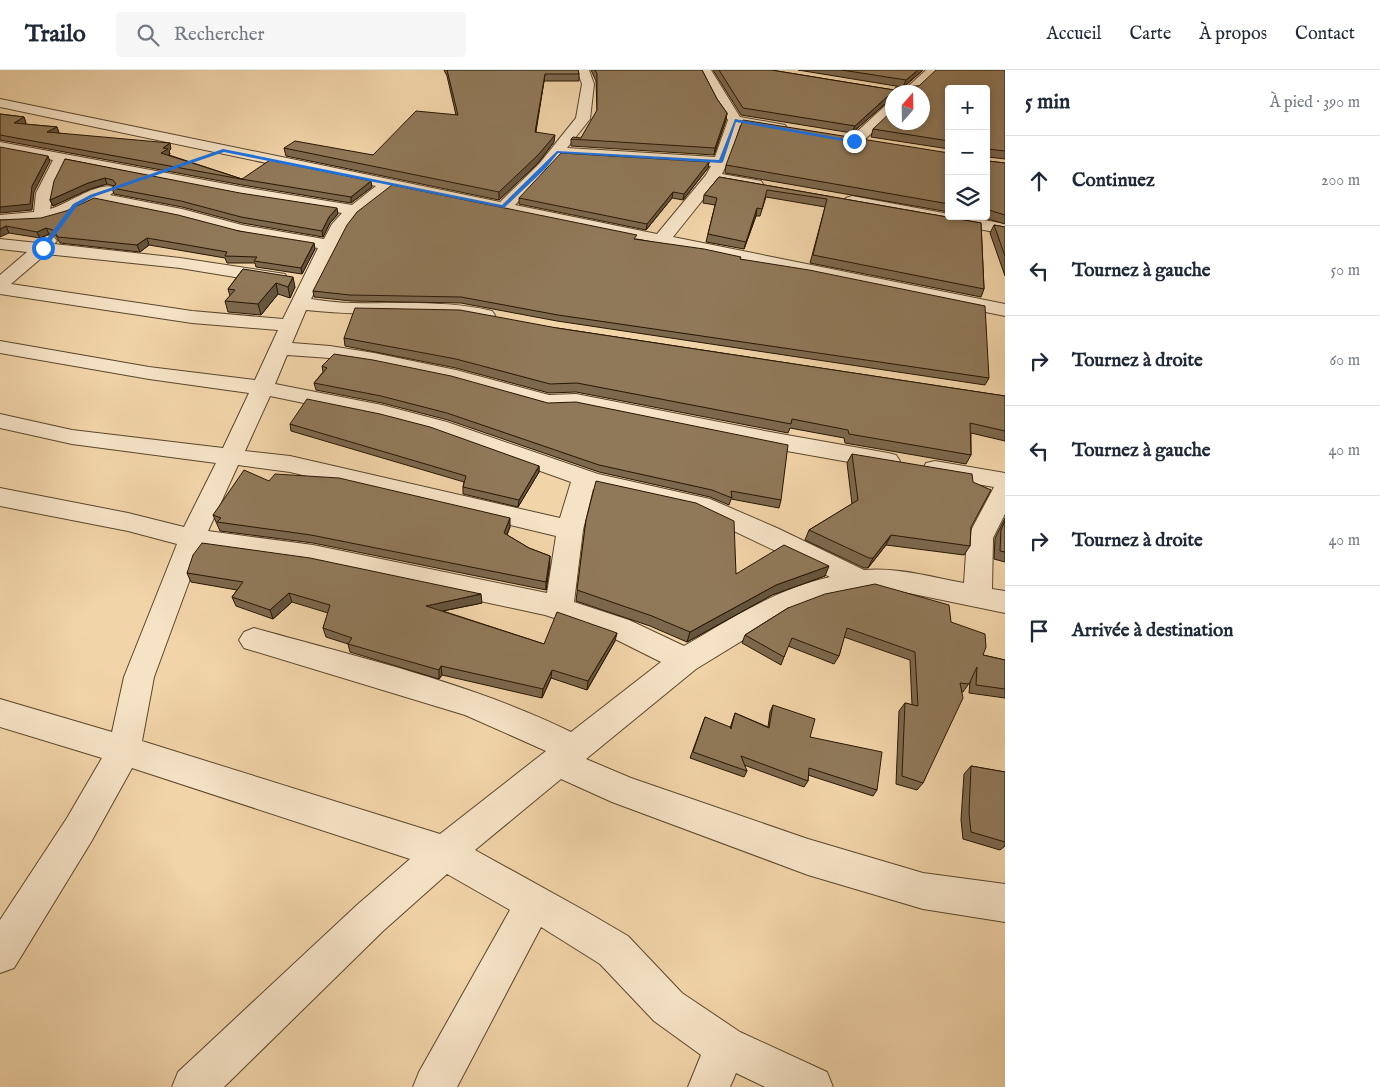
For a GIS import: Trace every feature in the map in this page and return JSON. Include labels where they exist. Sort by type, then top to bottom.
[{"type":"street","points":[[504,207],[544,167],[584,120],[588,84],[584,70]]},
{"type":"street","points":[[705,70],[724,106],[735,120],[790,130]]},
{"type":"street","points":[[916,85],[933,70]]},
{"type":"street","points":[[0,102],[223,150],[1005,310]]},
{"type":"street","points":[[0,110],[44,112]]},
{"type":"street","points":[[873,144],[850,140],[885,112]]},
{"type":"street","points":[[662,239],[713,177],[721,162],[735,120]]},
{"type":"street","points":[[200,159],[223,150]]},
{"type":"street","points":[[3,152],[62,157],[242,192],[354,210]]},
{"type":"street","points":[[557,152],[721,162]]},
{"type":"street","points":[[43,217],[41,209],[44,194],[62,157]]},
{"type":"street","points":[[0,220],[43,217],[75,205],[92,196],[183,165]]},
{"type":"street","points":[[713,177],[771,187]]},
{"type":"street","points":[[0,954],[80,830],[124,751],[140,677],[160,618],[192,538],[263,388],[295,315],[338,228],[354,210],[389,184]]},
{"type":"street","points":[[92,196],[182,214],[241,230],[330,244]]},
{"type":"street","points":[[839,198],[1005,229]]},
{"type":"street","points":[[0,284],[43,248],[75,205]]},
{"type":"street","points":[[0,244],[180,263],[295,315],[330,352],[456,376],[548,402],[576,402],[770,440],[1005,481]]},
{"type":"street","points":[[0,288],[192,317],[295,315],[351,309],[443,310],[506,319]]},
{"type":"street","points":[[0,347],[149,373],[263,388],[382,412],[439,427],[584,478],[701,505],[768,535],[861,581]]},
{"type":"street","points":[[0,421],[72,437],[290,464],[416,492],[570,530]]},
{"type":"street","points":[[560,608],[570,530],[584,478]]},
{"type":"street","points":[[193,1087],[370,918],[444,852],[685,660],[774,606],[816,591],[861,581],[899,581],[991,599],[978,555],[980,538],[1005,489]]},
{"type":"street","points":[[0,497],[128,522],[192,538],[313,555],[446,581],[560,608],[619,628],[685,660]]},
{"type":"street","points":[[254,640],[470,703],[528,726],[566,755],[624,791],[808,857],[923,891],[1005,903]]},
{"type":"street","points":[[0,714],[444,852],[574,925],[614,950],[668,1007],[725,1047],[812,1087]]},
{"type":"street","points":[[434,1087],[534,903]]},
{"type":"street","points":[[709,1087],[725,1047]]},
{"type":"building","points":[[447,70],[578,70],[579,74],[545,74],[535,132],[555,135],[538,155],[499,192],[284,148],[295,141],[373,155],[416,111],[458,115]]},
{"type":"building","points":[[595,70],[702,70],[717,99],[727,113],[715,148],[571,139],[573,137],[581,138],[597,110],[597,74]]},
{"type":"building","points":[[719,70],[771,70],[885,89],[885,99],[855,126],[743,108]]},
{"type":"building","points":[[842,70],[918,70],[906,80]]},
{"type":"building","points":[[936,70],[1005,70],[1005,151],[990,149],[990,85],[945,85],[945,140],[873,129],[885,118],[885,130],[930,130],[930,85],[920,85]]},
{"type":"building","points":[[0,114],[24,117],[14,123],[57,127],[47,132],[170,143],[163,148],[168,149],[161,153],[242,179],[270,160],[371,181],[351,197],[241,179],[0,135]]},
{"type":"building","points":[[743,120],[945,152],[945,203],[726,165]]},
{"type":"building","points":[[0,147],[48,156],[32,186],[30,204],[0,207]]},
{"type":"building","points":[[561,153],[709,162],[684,194],[673,192],[647,224],[519,198]]},
{"type":"building","points":[[65,159],[240,193],[337,208],[329,217],[322,231],[241,217],[181,201],[112,188],[116,184],[113,180],[105,178],[88,183],[50,200],[54,181]]},
{"type":"building","points":[[990,161],[1005,163],[1005,215],[990,210]]},
{"type":"building","points":[[719,177],[945,217],[945,220],[964,220],[981,223],[984,289],[813,255],[827,199],[767,190],[762,209],[757,208],[746,242],[708,234],[717,198],[704,195]]},
{"type":"building","points":[[392,185],[637,235],[634,239],[704,249],[741,257],[740,259],[809,270],[985,306],[989,378],[558,315],[461,297],[350,295],[313,291],[347,225],[357,212]]},
{"type":"building","points":[[94,198],[178,215],[239,231],[314,243],[301,268],[254,261],[257,257],[225,256],[227,252],[147,238],[137,245],[58,237],[53,230],[46,228],[37,232],[6,226],[0,229],[0,220],[41,218],[66,211]]},
{"type":"building","points":[[994,225],[1005,227],[1005,256]]},
{"type":"building","points":[[243,269],[293,277],[288,287],[276,283],[258,304],[225,301],[235,290],[228,289]]},
{"type":"building","points":[[355,308],[460,310],[557,328],[1005,396],[1005,431],[970,423],[971,455],[849,434],[848,430],[792,419],[791,424],[577,383],[550,384],[456,359],[344,338]]},
{"type":"building","points":[[334,354],[451,376],[548,403],[576,402],[788,445],[781,500],[731,491],[732,498],[712,490],[599,465],[447,413],[381,396],[314,383],[327,368],[322,366]]},
{"type":"building","points":[[307,399],[380,414],[430,427],[539,466],[519,500],[463,487],[466,476],[290,424]]},
{"type":"building","points":[[852,454],[972,474],[973,482],[991,490],[971,527],[970,546],[891,535],[873,558],[869,558],[809,530],[858,500]]},
{"type":"building","points":[[244,470],[269,481],[275,474],[339,478],[510,518],[504,533],[529,548],[550,556],[546,582],[311,535],[217,522],[221,518],[213,515]]},
{"type":"building","points":[[596,481],[696,503],[734,521],[736,574],[784,545],[829,566],[776,585],[690,632],[652,616],[577,590],[586,520]]},
{"type":"building","points":[[1005,521],[1005,552],[1000,551],[1001,530]]},
{"type":"building","points":[[202,543],[310,558],[481,594],[426,606],[544,644],[557,612],[617,633],[588,681],[552,670],[543,689],[441,666],[439,670],[348,644],[352,638],[323,628],[330,605],[289,593],[270,610],[232,597],[243,582],[187,573],[193,555]]},
{"type":"building","points":[[875,584],[949,605],[951,622],[985,634],[986,647],[983,655],[1005,660],[1005,689],[976,685],[977,667],[969,684],[960,683],[963,698],[923,783],[902,776],[905,703],[918,706],[915,652],[847,628],[839,656],[792,638],[784,657],[745,635],[788,608],[825,594]]},
{"type":"building","points":[[773,705],[815,719],[810,737],[882,752],[877,790],[809,768],[808,781],[741,756],[747,771],[693,752],[705,717],[731,729],[735,713],[769,728]]},
{"type":"building","points":[[971,766],[1005,772],[1005,842],[971,832],[969,813]]},
{"type":"route","points":[[43,248],[75,205],[92,196],[223,150],[504,207],[557,152],[721,162],[735,120],[854,141]]}]
